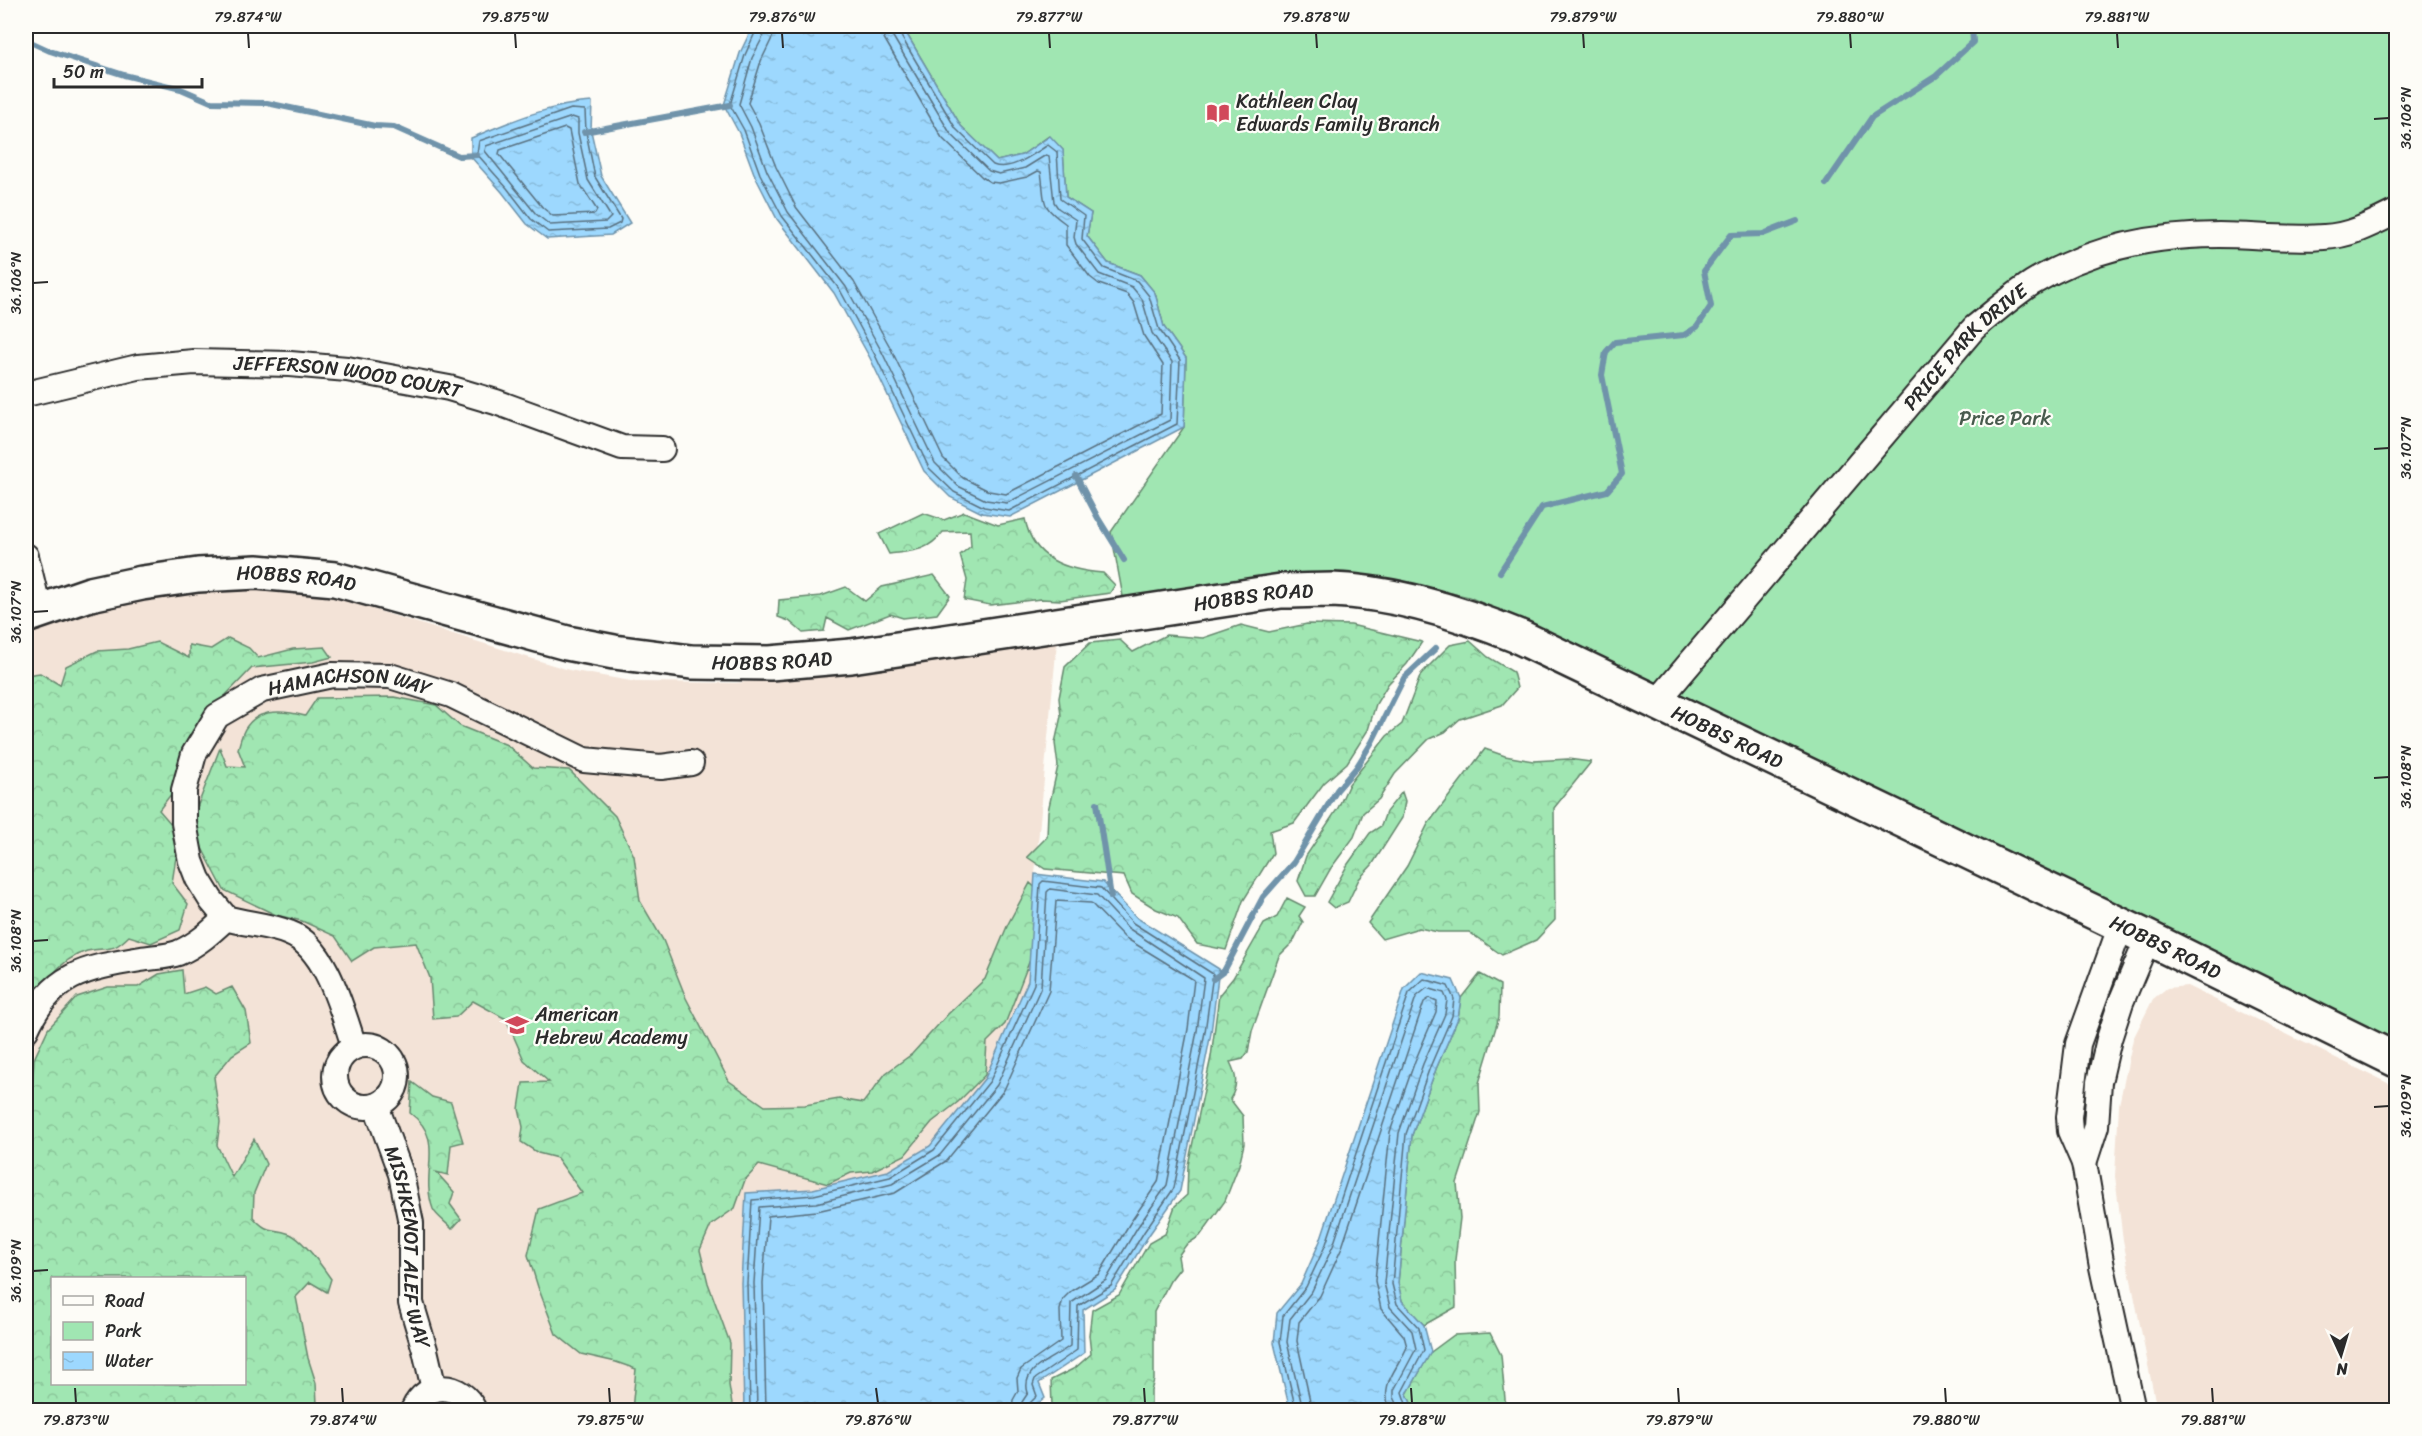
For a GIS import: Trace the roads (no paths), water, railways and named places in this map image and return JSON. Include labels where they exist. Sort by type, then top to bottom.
[{"type":"street","name":"PRICE PARK DRIVE","points":[[1657,702],[1974,328],[2031,284],[2075,261],[2116,248],[2166,238],[2218,235],[2325,237],[2362,229],[2397,212]]},
{"type":"street","name":"JEFFERSON WOOD COURT","points":[[26,394],[138,367],[194,362],[290,364],[347,369],[449,388],[496,402],[622,448],[662,449]]},
{"type":"street","points":[[26,556],[32,613]]},
{"type":"street","name":"HOBBS ROAD","points":[[32,613],[90,594],[141,583],[198,575],[257,572],[335,579],[567,643],[614,652],[691,662],[770,663],[851,656],[1281,591],[1334,590],[1406,601],[1446,610],[1490,624],[1657,702],[2397,1060]]},
{"type":"street","name":"HAMACHSON WAY","points":[[226,918],[198,879],[191,861],[184,823],[184,790],[194,754],[216,716],[262,690],[332,675],[390,675],[451,695],[584,760],[661,767],[691,763]]},
{"type":"street","points":[[26,1030],[40,1003],[62,981],[80,972],[102,966],[177,953],[203,939],[226,918],[290,933],[313,950],[319,958],[341,1007],[354,1046]]},
{"type":"street","points":[[2133,1410],[2102,1267],[2084,1163],[2070,1131],[2072,1079],[2078,1044],[2090,1006],[2134,932]]},
{"type":"street","points":[[367,1044],[378,1046],[394,1061],[397,1082],[393,1092],[376,1106],[356,1106],[347,1101],[336,1085],[336,1066],[340,1057],[354,1046],[367,1044]]},
{"type":"street","name":"MISHKENOT ALEF WAY","points":[[376,1106],[400,1174],[411,1223],[411,1303],[434,1389]]},
{"type":"street","points":[[413,1410],[424,1395],[434,1389],[453,1390],[462,1394],[474,1410]]},
{"type":"water","points":[[753,26],[902,26],[961,126],[997,161],[1022,155],[1050,136],[1063,150],[1066,197],[1091,213],[1087,236],[1108,263],[1140,275],[1155,293],[1164,327],[1186,358],[1184,427],[1010,517],[982,513],[950,497],[924,471],[870,358],[834,293],[777,219],[755,176],[739,133],[724,105],[740,53]]},
{"type":"water","points":[[592,102],[591,131],[601,176],[630,223],[611,235],[547,239],[527,224],[471,157],[471,138],[545,110]]},
{"type":"water","points":[[1035,874],[1103,882],[1137,918],[1219,969],[1211,1033],[1180,1191],[1115,1290],[1083,1310],[1084,1353],[1039,1383],[1045,1398],[1034,1407],[1034,1410],[744,1410],[741,1283],[746,1193],[813,1189],[888,1171],[930,1146],[985,1078],[1028,981]]},
{"type":"water","points":[[1421,972],[1453,980],[1461,998],[1458,1018],[1436,1069],[1412,1135],[1398,1283],[1402,1301],[1424,1325],[1431,1352],[1407,1394],[1414,1410],[1290,1410],[1274,1343],[1277,1313],[1301,1284],[1320,1241],[1404,989]]},
{"type":"waterway","points":[[1826,184],[1872,117],[1936,76],[1973,42],[1972,26]]},
{"type":"waterway","points":[[26,40],[50,51],[124,75],[181,89],[211,102],[267,103],[375,126],[394,127],[459,156],[477,155]]},
{"type":"waterway","points":[[584,132],[730,105]]},
{"type":"waterway","points":[[1500,572],[1542,507],[1607,491],[1622,474],[1602,375],[1606,352],[1615,342],[1684,335],[1697,327],[1711,306],[1704,271],[1731,235],[1763,234],[1797,221]]},
{"type":"waterway","points":[[1076,476],[1124,560]]},
{"type":"waterway","points":[[1213,979],[1224,971],[1263,897],[1294,862],[1337,790],[1356,768],[1372,742],[1404,678],[1436,648]]},
{"type":"waterway","points":[[1097,803],[1111,897]]},
{"type":"place","name":"Kathleen Clay Edwards Family Branch","points":[[1218,113]]},
{"type":"place","name":"American Hebrew Academy","points":[[517,1025]]},
{"type":"park label","name":"Price Park","points":[[2005,418]]}]
